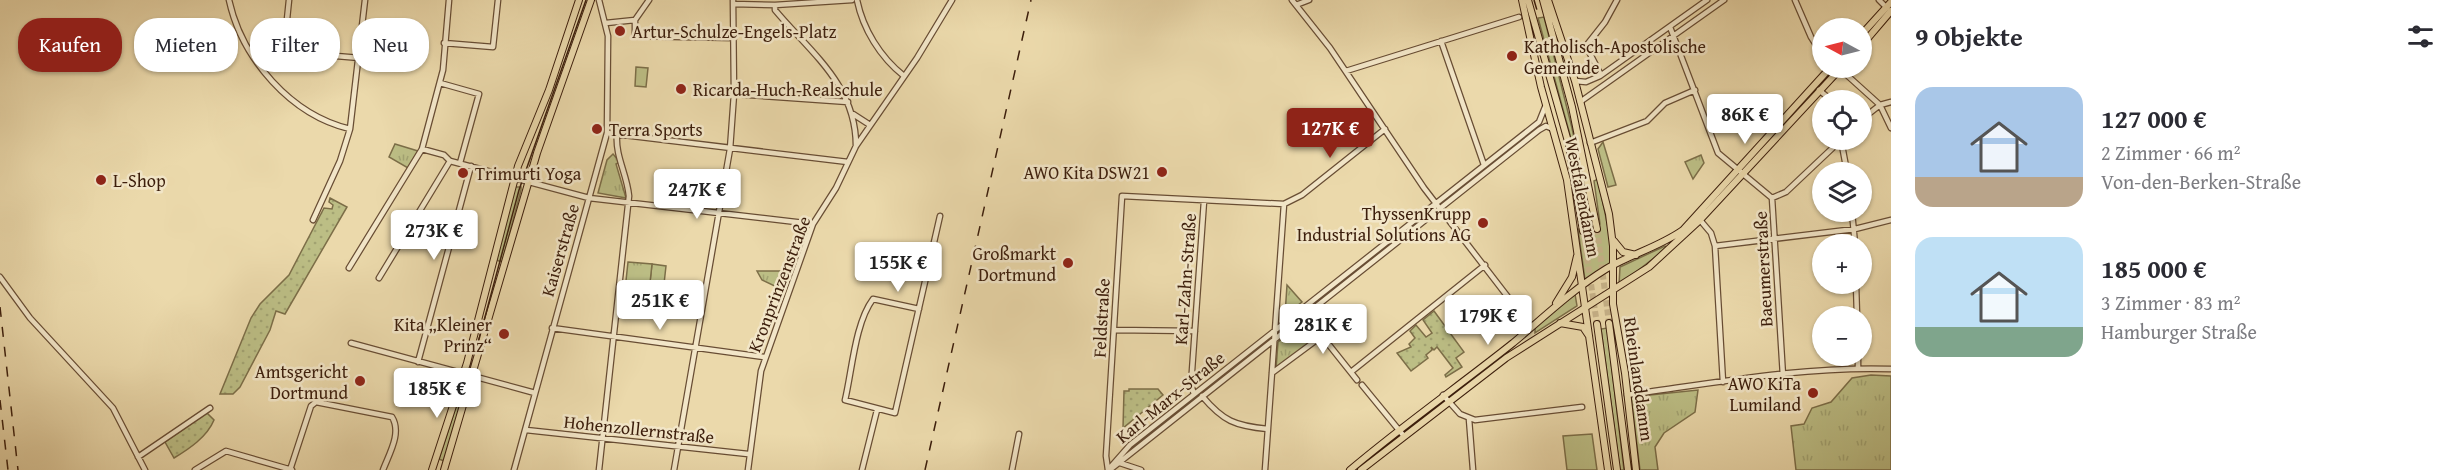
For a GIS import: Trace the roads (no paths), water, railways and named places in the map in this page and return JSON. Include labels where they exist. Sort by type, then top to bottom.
[{"type":"main road","points":[[444,470],[473,376],[522,181],[591,0]]},
{"type":"main road","name":"Westfalendamm","points":[[1522,0],[1546,104],[1565,170],[1586,307]]},
{"type":"main road","name":"Westfalendamm","points":[[1528,0],[1569,145],[1583,231]]},
{"type":"main road","name":"Westfalendamm","points":[[1545,0],[1575,81],[1613,237],[1612,292]]},
{"type":"main road","name":"Westfalendamm","points":[[1545,0],[1572,107],[1597,230]]},
{"type":"main road","points":[[432,470],[464,374],[577,1]]},
{"type":"main road","points":[[1872,24],[1890,7]]},
{"type":"main road","points":[[1872,31],[1890,7]]},
{"type":"main road","points":[[1361,470],[1403,435],[1534,338],[1612,292],[1649,267],[1700,220],[1821,78]]},
{"type":"main road","points":[[1819,90],[1830,78]]},
{"type":"main road","points":[[1350,470],[1398,429],[1532,327],[1583,285],[1614,266],[1668,241],[1683,230],[1812,97]]},
{"type":"main road","points":[[1613,237],[1619,250],[1637,255]]},
{"type":"main road","points":[[1550,311],[1572,277],[1578,246]]},
{"type":"main road","name":"Rheinlanddamm","points":[[1612,292],[1636,470]]},
{"type":"main road","points":[[1586,307],[1608,470]]},
{"type":"main road","points":[[1559,322],[1583,327],[1592,347]]},
{"type":"main road","name":"Rheinlanddamm","points":[[1609,323],[1628,470]]},
{"type":"main road","name":"Rheinlanddamm","points":[[1597,324],[1617,470]]},
{"type":"main road","points":[[1532,327],[1534,338]]},
{"type":"street","points":[[229,0],[253,54],[285,94],[314,117],[350,129]]},
{"type":"street","points":[[289,0],[284,48],[288,52],[352,57]]},
{"type":"street","points":[[363,18],[365,0]]},
{"type":"street","points":[[349,268],[422,149],[440,83],[448,0]]},
{"type":"street","points":[[444,43],[493,46],[498,0]]},
{"type":"street","name":"Kaiserstraße","points":[[514,470],[607,133],[609,73],[606,23],[599,0]]},
{"type":"street","points":[[649,0],[635,20],[635,36],[734,38]]},
{"type":"street","points":[[674,470],[730,148],[734,94],[733,2],[775,5],[852,0]]},
{"type":"street","points":[[857,0],[861,18],[871,38],[904,76]]},
{"type":"street","name":"Kronprinzenstraße","points":[[747,470],[755,400],[764,357],[813,224],[836,188],[855,146],[904,76],[952,0]]},
{"type":"street","points":[[1309,0],[1294,2],[1346,70],[1437,206],[1532,327]]},
{"type":"street","points":[[1606,84],[1586,46],[1605,22],[1617,0]]},
{"type":"street","points":[[1575,81],[1586,82],[1601,75],[1707,0]]},
{"type":"street","points":[[1580,102],[1724,0]]},
{"type":"street","points":[[1796,0],[1812,39]]},
{"type":"street","points":[[1879,0],[1890,7]]},
{"type":"street","points":[[775,5],[775,10],[826,68],[848,102],[853,114],[855,146]]},
{"type":"street","points":[[1346,70],[1519,17]]},
{"type":"street","points":[[606,23],[635,20]]},
{"type":"street","name":"Baeumerstraße","points":[[1670,27],[1718,153],[1772,198],[1783,376]]},
{"type":"street","points":[[1441,41],[1484,165]]},
{"type":"street","points":[[314,220],[340,161],[350,129],[358,72]]},
{"type":"street","points":[[1851,78],[1880,105],[1891,128]]},
{"type":"street","points":[[440,83],[479,94],[460,163]]},
{"type":"street","points":[[1590,143],[1647,121],[1665,103],[1695,90]]},
{"type":"street","points":[[734,94],[848,102]]},
{"type":"street","points":[[1872,111],[1880,105],[1891,102]]},
{"type":"street","name":"Karl-Marx-Straße","points":[[1108,470],[1120,463],[1306,316],[1484,165],[1539,122],[1546,104]]},
{"type":"street","points":[[853,114],[870,125]]},
{"type":"street","name":"Karl-Marx-Straße","points":[[1108,470],[1117,458],[1196,393],[1437,206],[1539,130],[1546,126],[1554,130]]},
{"type":"street","points":[[1204,201],[1284,204],[1302,195],[1385,129]]},
{"type":"street","points":[[607,133],[848,162]]},
{"type":"street","points":[[599,470],[628,202],[627,178],[615,149],[617,134]]},
{"type":"street","points":[[422,149],[444,155],[450,161],[589,198],[719,211],[813,224]]},
{"type":"street","points":[[1772,198],[1786,192],[1830,150]]},
{"type":"street","points":[[379,278],[450,161]]},
{"type":"street","points":[[418,362],[471,166]]},
{"type":"street","name":"Feldstraße","points":[[1108,470],[1106,456],[1122,196],[1204,201]]},
{"type":"street","name":"Karl-Zahn-Straße","points":[[1196,393],[1191,385],[1204,201]]},
{"type":"street","points":[[1265,470],[1284,204]]},
{"type":"street","points":[[919,309],[873,299],[866,309],[861,324],[845,400],[895,413],[919,309],[928,265],[940,216]]},
{"type":"street","points":[[1700,220],[1711,233],[1715,246],[1723,382]]},
{"type":"street","points":[[1715,246],[1855,229],[1891,220]]},
{"type":"street","points":[[1854,222],[1855,234]]},
{"type":"street","points":[[1351,372],[1485,265]]},
{"type":"street","points":[[0,277],[30,318],[113,408],[144,470]]},
{"type":"street","points":[[1306,316],[1358,380]]},
{"type":"street","points":[[552,328],[764,357]]},
{"type":"street","points":[[1114,330],[1195,331]]},
{"type":"street","points":[[1272,373],[1322,336]]},
{"type":"street","points":[[351,343],[535,393]]},
{"type":"street","points":[[1627,395],[1858,368],[1891,369]]},
{"type":"street","points":[[1362,385],[1403,435]]},
{"type":"street","points":[[1196,393],[1227,420],[1238,425],[1268,429]]},
{"type":"street","points":[[1443,395],[1460,414],[1469,418],[1582,406]]},
{"type":"street","points":[[195,470],[226,451],[291,470],[314,402],[392,417],[396,424],[396,432],[383,470]]},
{"type":"street","points":[[138,458],[210,408]]},
{"type":"street","points":[[862,470],[878,410]]},
{"type":"street","points":[[1469,418],[1473,470]]},
{"type":"street","name":"Hohenzollernstraße","points":[[526,430],[748,454]]},
{"type":"street","points":[[1012,470],[1019,434]]},
{"type":"street","points":[[1107,443],[1120,463],[1141,470]]},
{"type":"tunnel","points":[[1597,229],[1609,323]]},
{"type":"tunnel","points":[[1583,231],[1597,324]]},
{"type":"tram line","points":[[478,343],[519,190],[586,0]]},
{"type":"railway","points":[[925,470],[1031,0]]},
{"type":"railway","points":[[1534,0],[1539,17]]},
{"type":"railway","points":[[0,307],[18,470]]},
{"type":"railway","points":[[0,400],[8,470]]},
{"type":"place","name":"Artur-Schulze-Engels-Platz","points":[[620,31]]},
{"type":"place","name":"Katholisch-Apostolische Gemeinde","points":[[1512,56]]},
{"type":"place","name":"Ricarda-Huch-Realschule","points":[[681,89]]},
{"type":"place","name":"Terra Sports","points":[[597,129]]},
{"type":"place","name":"AWO Kita DSW21","points":[[1162,172]]},
{"type":"place","name":"Trimurti Yoga","points":[[463,173]]},
{"type":"place","name":"L-Shop","points":[[101,180]]},
{"type":"place","name":"ThyssenKrupp Industrial Solutions AG","points":[[1483,223]]},
{"type":"place","name":"Großmarkt Dortmund","points":[[1068,263]]},
{"type":"place","name":"Kita „Kleiner Prinz“","points":[[504,334]]},
{"type":"place","name":"Amtsgericht Dortmund","points":[[360,381]]},
{"type":"place","name":"AWO KiTa Lumiland","points":[[1813,393]]}]
